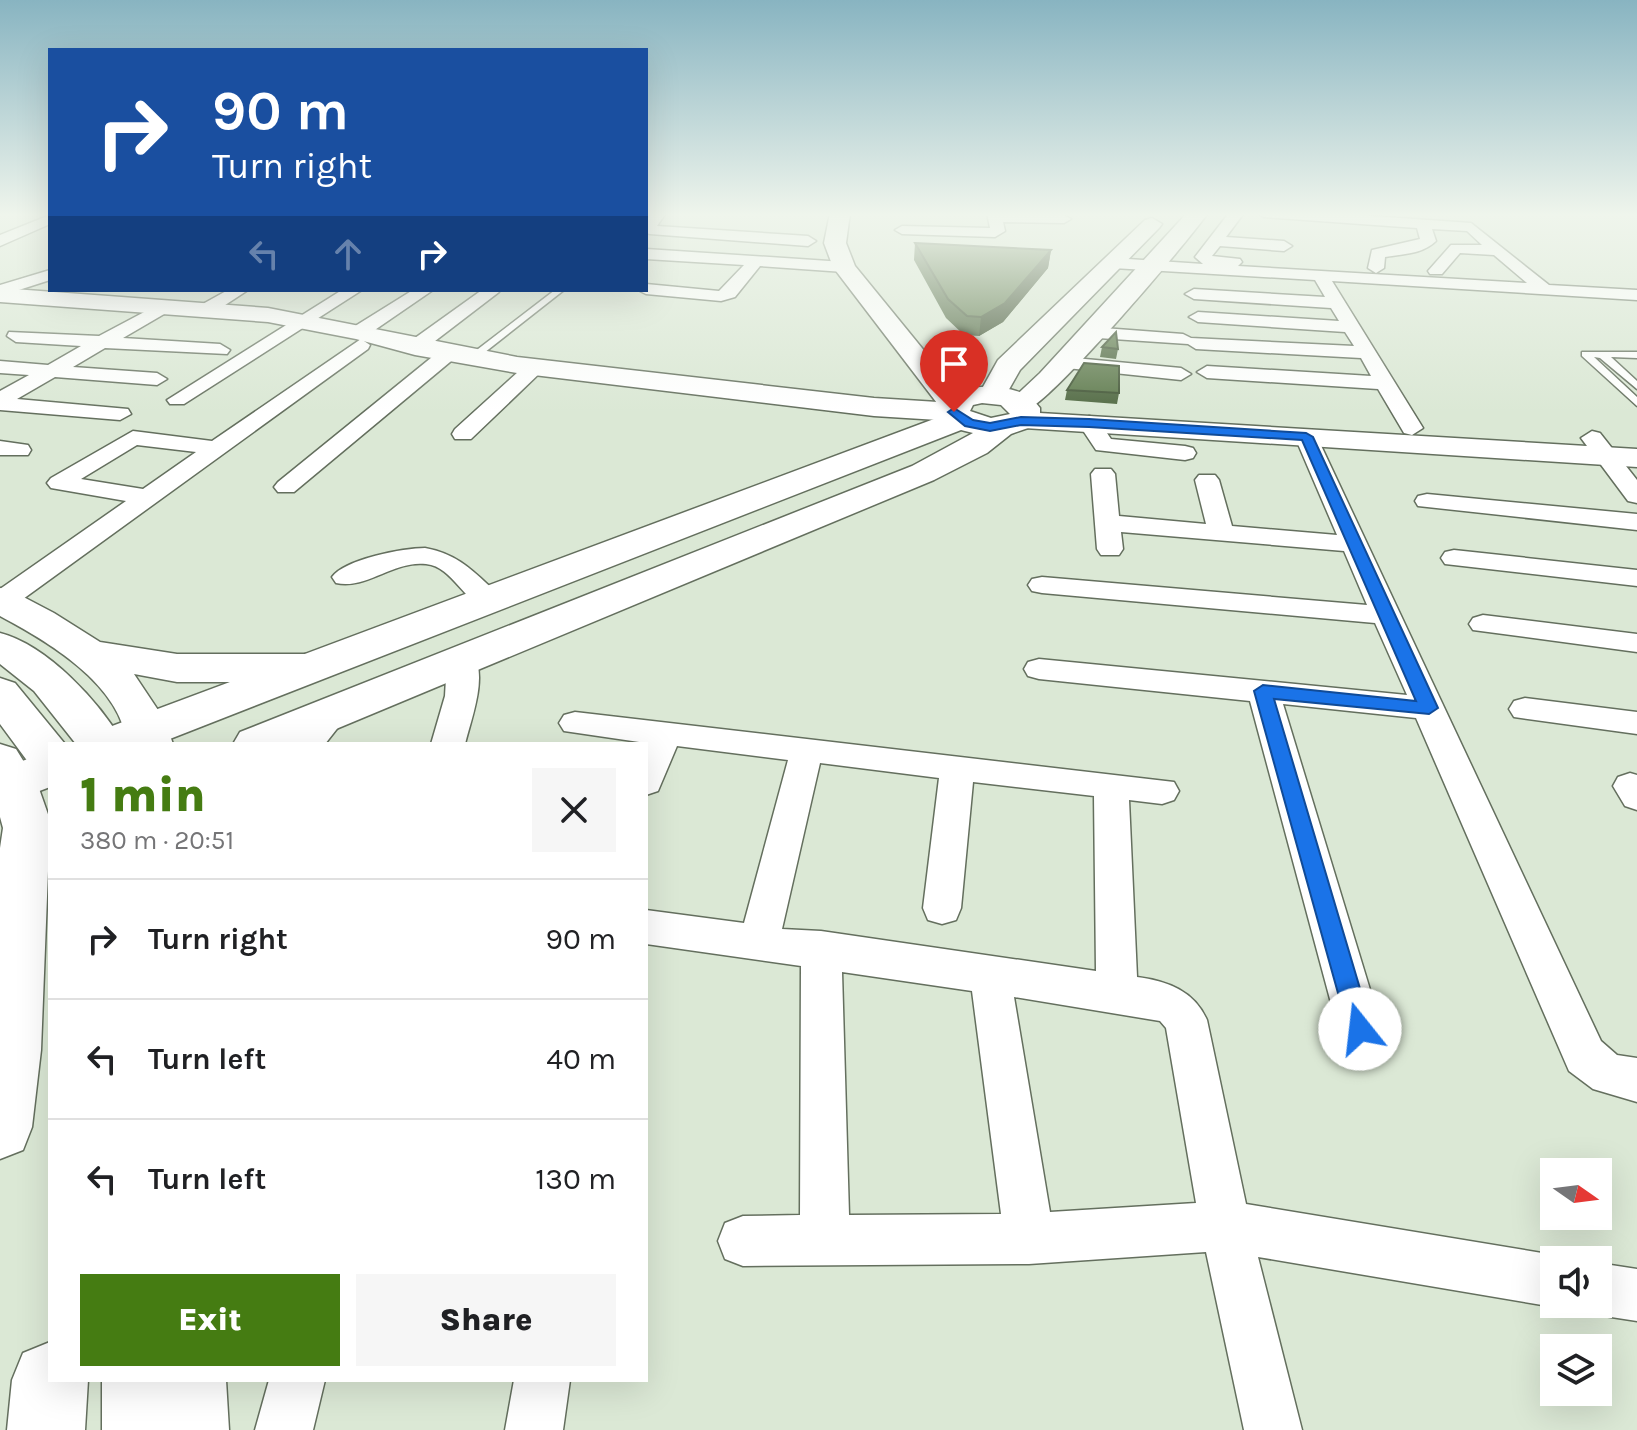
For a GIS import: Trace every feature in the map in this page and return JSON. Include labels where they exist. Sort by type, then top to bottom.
[{"type":"main road","points":[[856,280],[985,411],[1412,428],[1599,447],[1637,458]]},
{"type":"main road","points":[[264,742],[312,730],[462,660],[923,473],[976,446],[985,411],[1008,366],[1096,280]]},
{"type":"main road","points":[[1,601],[65,634],[115,675],[137,739],[308,668],[985,411],[1064,363],[1138,280]]},
{"type":"main road","points":[[0,293],[249,321],[288,316]]},
{"type":"main road","points":[[0,303],[207,309],[288,316],[360,339],[530,371],[1089,423],[1306,437],[1599,447],[1637,441]]},
{"type":"main road","points":[[360,339],[415,347],[453,357]]},
{"type":"main road","points":[[963,371],[985,411]]},
{"type":"main road","points":[[0,646],[49,681],[99,742]]},
{"type":"main road","points":[[88,653],[177,668],[308,668]]},
{"type":"main road","points":[[0,693],[24,793],[23,864],[8,986],[11,1050],[0,1127]]},
{"type":"main road","points":[[46,1430],[50,1382]]},
{"type":"main road","points":[[140,1382],[141,1430]]},
{"type":"street","points":[[0,293],[37,280]]},
{"type":"street","points":[[648,289],[721,296],[729,293],[740,280]]},
{"type":"street","points":[[1323,280],[1412,428]]},
{"type":"street","points":[[1352,280],[1637,295]]},
{"type":"street","points":[[1534,280],[1546,291]]},
{"type":"street","points":[[207,309],[237,292]]},
{"type":"street","points":[[177,400],[288,316],[349,292]]},
{"type":"street","points":[[1,601],[217,448],[422,292]]},
{"type":"street","points":[[415,347],[490,292]]},
{"type":"street","points":[[1194,294],[1337,303]]},
{"type":"street","points":[[0,402],[159,309]]},
{"type":"street","points":[[1198,317],[1351,327]]},
{"type":"street","points":[[1090,333],[1367,353]]},
{"type":"street","points":[[16,336],[220,350]]},
{"type":"street","points":[[286,487],[453,357]]},
{"type":"street","points":[[1064,363],[1181,374]]},
{"type":"street","points":[[0,367],[157,379]]},
{"type":"street","points":[[463,434],[530,371]]},
{"type":"street","points":[[1207,372],[1385,383]]},
{"type":"street","points":[[0,402],[120,414]]},
{"type":"street","points":[[1089,423],[1104,445],[1185,453]]},
{"type":"street","points":[[1306,437],[1585,1056],[1597,1069],[1615,1077],[1637,1080]]},
{"type":"street","points":[[147,497],[59,483],[133,438],[217,448]]},
{"type":"street","points":[[1599,447],[1637,496]]},
{"type":"street","points":[[1103,474],[1110,549]]},
{"type":"street","points":[[1207,480],[1221,533]]},
{"type":"street","points":[[1427,501],[1637,522]]},
{"type":"street","points":[[1107,523],[1355,544]]},
{"type":"street","points":[[346,577],[386,561],[419,557],[440,559],[450,564],[487,599]]},
{"type":"street","points":[[1454,558],[1637,578]]},
{"type":"street","points":[[1042,585],[1387,615]]},
{"type":"street","points":[[1483,624],[1637,643]]},
{"type":"street","points":[[449,742],[461,696],[462,660]]},
{"type":"street","points":[[1039,669],[1429,708]]},
{"type":"street","points":[[1263,691],[1360,1029]]},
{"type":"street","points":[[1525,709],[1637,723]]},
{"type":"street","points":[[575,723],[1162,791]]},
{"type":"street","points":[[648,777],[666,734]]},
{"type":"street","points":[[759,941],[807,750]]},
{"type":"street","points":[[942,908],[957,767]]},
{"type":"street","points":[[1111,785],[1117,993]]},
{"type":"street","points":[[648,927],[821,949],[1151,998],[1175,1007],[1186,1020],[1225,1226],[1273,1430]]},
{"type":"street","points":[[821,949],[825,1241]]},
{"type":"street","points":[[990,974],[1029,1239]]},
{"type":"street","points":[[743,1241],[1029,1239],[1225,1226],[1540,1279]]},
{"type":"street","points":[[1612,1291],[1637,1295]]},
{"type":"street","points":[[157,1430],[177,1382]]},
{"type":"street","points":[[198,1382],[200,1430]]},
{"type":"street","points":[[284,1430],[296,1382]]},
{"type":"street","points":[[534,1430],[542,1382]]},
{"type":"lane","points":[[453,357],[557,292]]},
{"type":"lane","points":[[1637,355],[1585,354],[1637,403]]},
{"type":"lane","points":[[1601,354],[1637,386]]},
{"type":"building","points":[[937,280],[1025,280],[1005,303],[981,317],[967,316],[948,299]]},
{"type":"building","points":[[1116,332],[1118,349],[1102,347]]},
{"type":"building","points":[[1084,363],[1119,366],[1119,393],[1067,390]]},
{"type":"route","points":[[954,412],[969,423],[990,427],[1021,421],[1089,423],[1306,437],[1429,708],[1263,691],[1360,1029]]}]
